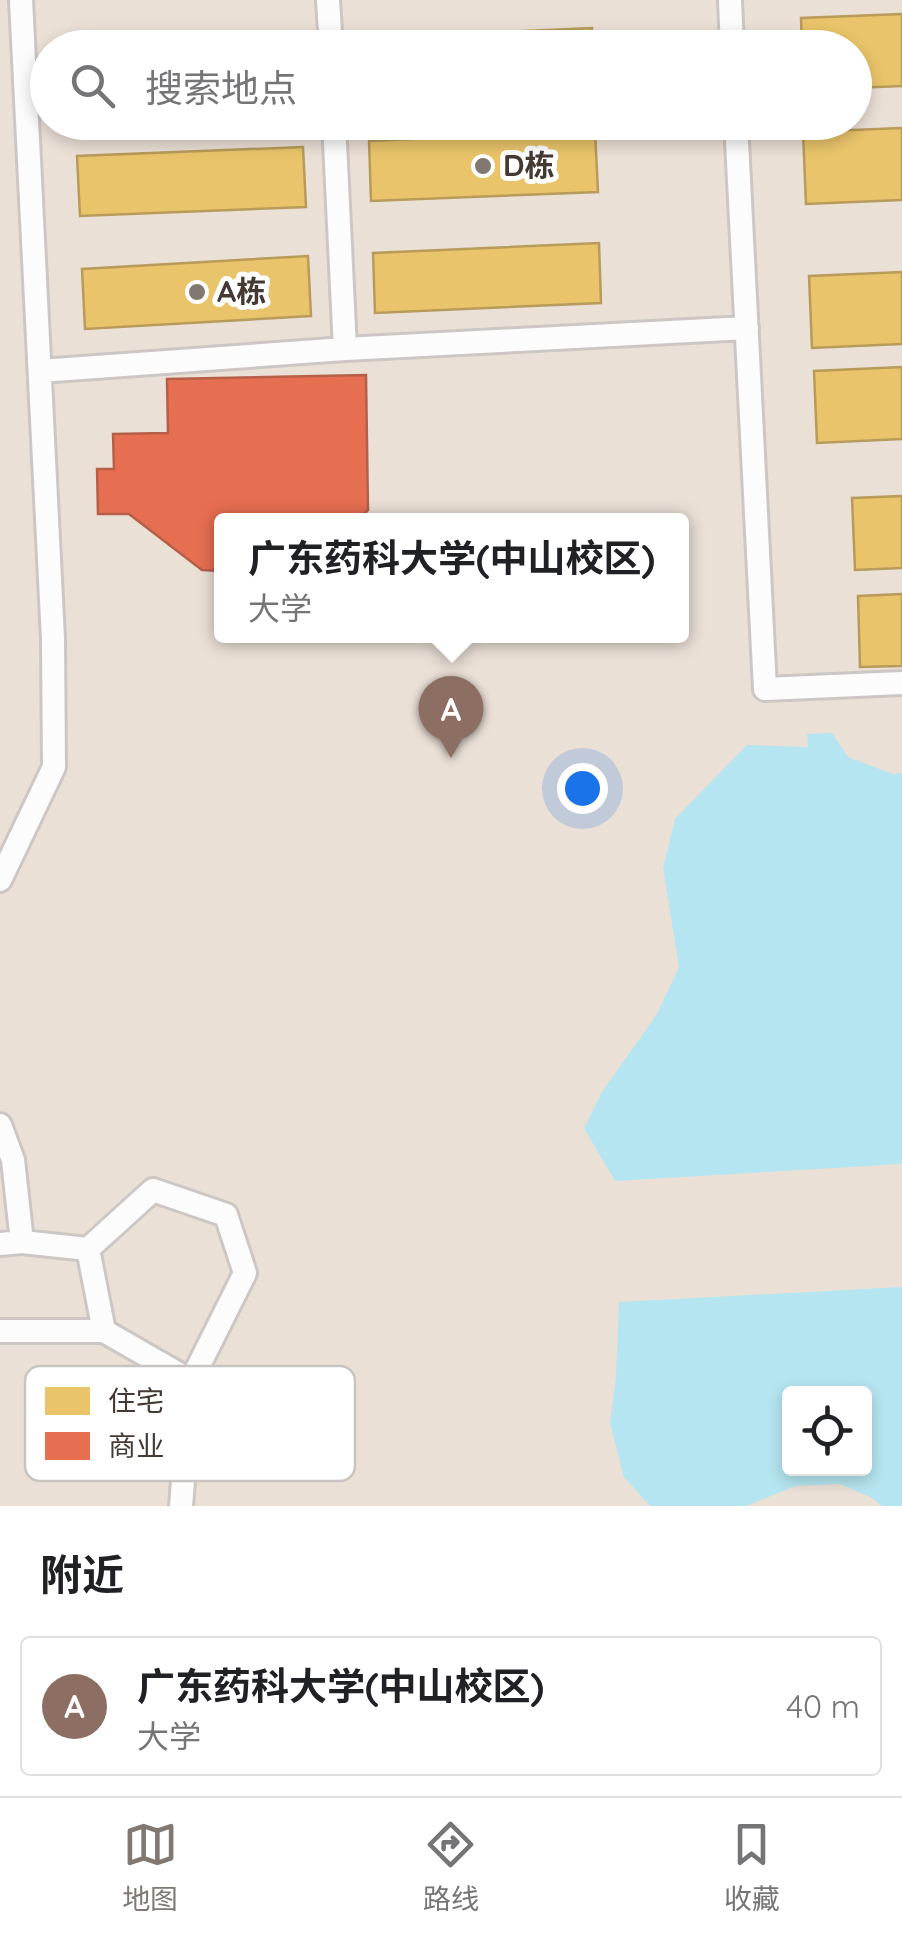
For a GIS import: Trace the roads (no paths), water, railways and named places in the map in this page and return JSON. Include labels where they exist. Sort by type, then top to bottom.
[{"type":"street","points":[[0,880],[54,767],[52,639],[21,0]]},
{"type":"street","points":[[328,0],[329,30]]},
{"type":"street","points":[[730,0],[731,30]]},
{"type":"street","points":[[335,140],[345,350]]},
{"type":"street","points":[[737,140],[765,690],[902,683]]},
{"type":"street","points":[[40,371],[747,328]]},
{"type":"street","points":[[0,1126],[13,1160],[11,1243],[88,1249],[153,1190],[226,1215],[245,1273],[198,1366]]},
{"type":"street","points":[[88,1249],[104,1331]]},
{"type":"street","points":[[0,1330],[104,1331],[165,1366]]},
{"type":"street","points":[[181,1506],[183,1481]]},
{"type":"water","points":[[832,733],[848,757],[893,774],[902,773],[902,1164],[615,1181],[584,1128],[602,1092],[657,1014],[679,967],[663,868],[675,819],[747,745],[808,747],[807,734]]},
{"type":"water","points":[[902,1287],[902,1506],[882,1506],[840,1484],[796,1486],[746,1506],[650,1506],[624,1477],[610,1423],[619,1302]]},
{"type":"place","name":"D栋","points":[[483,166]]},
{"type":"place","name":"A栋","points":[[197,292]]},
{"type":"place","name":"广东药科大学(中山校区)","points":[[451,758]]}]
